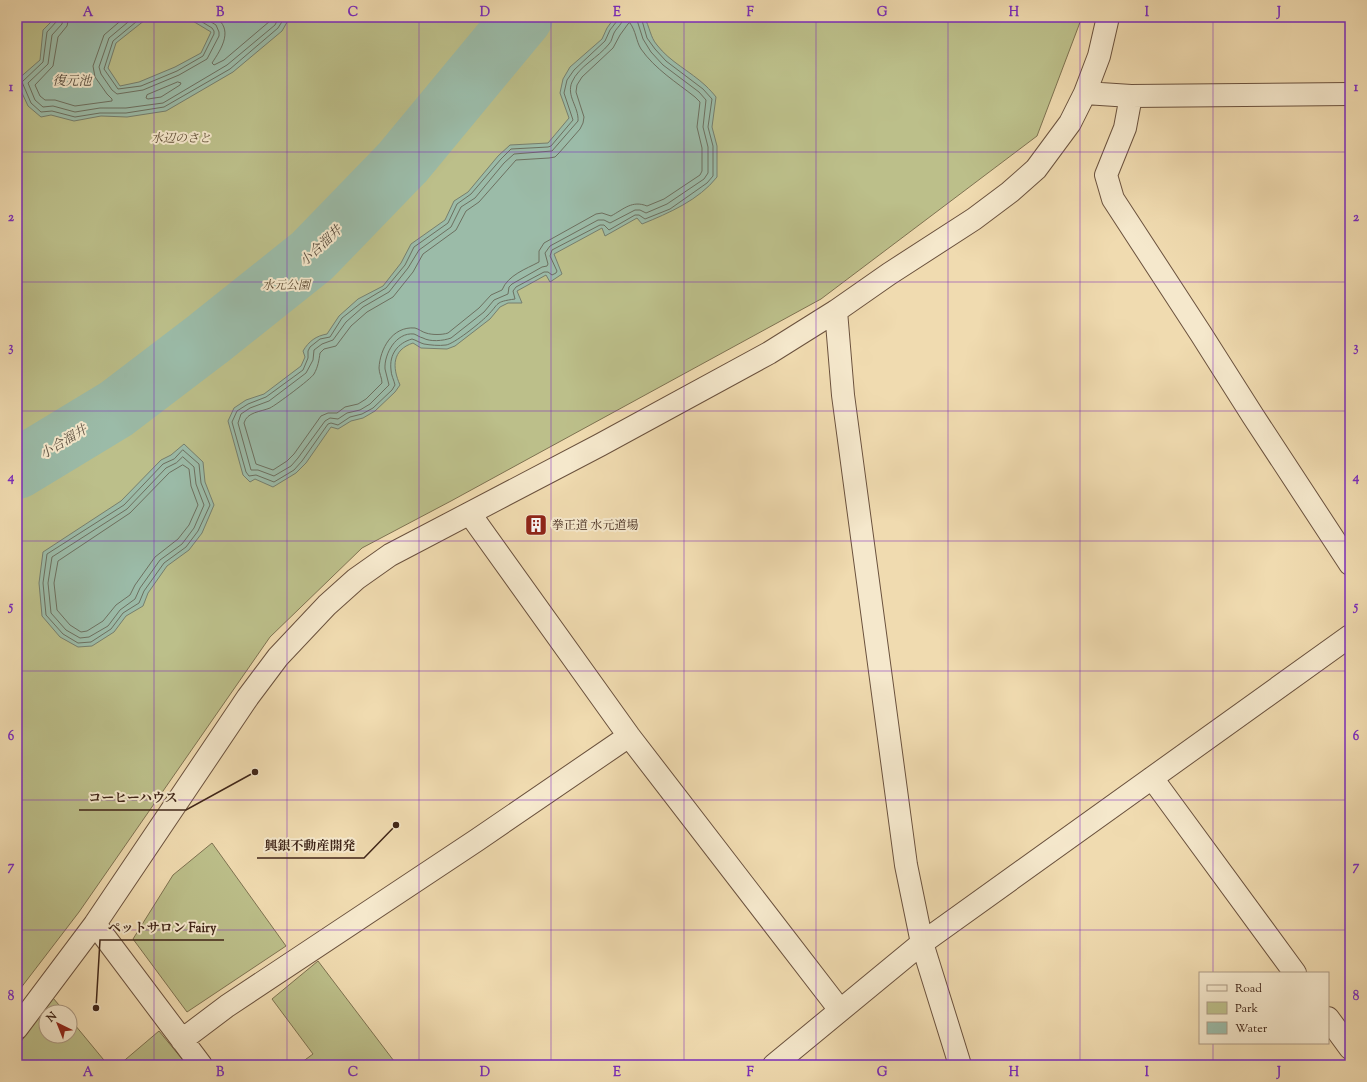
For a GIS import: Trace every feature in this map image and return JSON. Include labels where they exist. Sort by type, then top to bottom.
[{"type":"street","points":[[17,1028],[95,924],[248,696],[278,657],[328,605],[356,579],[390,555],[470,514],[769,353],[836,311],[888,274],[974,220],[1010,192],[1036,168],[1070,123],[1085,93],[1098,56],[1108,17]]},
{"type":"street","points":[[1085,93],[1131,96],[1350,94]]},
{"type":"street","points":[[1131,96],[1125,128],[1106,175],[1113,199],[1202,334],[1252,416],[1350,564]]},
{"type":"street","points":[[836,311],[843,395],[906,865],[922,943],[960,1065]]},
{"type":"street","points":[[470,514],[629,736],[840,1010]]},
{"type":"street","points":[[774,1065],[922,943],[1350,636]]},
{"type":"street","points":[[182,1040],[227,1006],[477,840],[629,736]]},
{"type":"street","points":[[1152,778],[1294,972]]},
{"type":"street","points":[[95,924],[201,1065]]},
{"type":"street","points":[[1329,1019],[1350,1048]]},
{"type":"green space","name":"水元公園","points":[[17,17],[1082,17],[1037,136],[821,299],[362,548],[270,637],[79,912],[17,993]]},
{"type":"green space","points":[[212,843],[286,946],[187,1012],[133,939],[173,875]]},
{"type":"green space","points":[[318,961],[397,1065],[298,1065],[313,1054],[272,999]]},
{"type":"green space","points":[[53,998],[58,1004],[49,1004]]},
{"type":"green space","points":[[38,1018],[38,1044],[78,1044],[78,1029],[108,1065],[17,1065],[17,1047]]},
{"type":"green space","points":[[159,1031],[187,1065],[119,1065]]},
{"type":"water","name":"復元池","points":[[56,17],[183,17],[145,20],[116,43],[108,68],[120,86],[139,82],[175,67],[201,53],[211,32],[186,17],[290,17],[282,31],[233,72],[166,111],[127,117],[101,116],[74,121],[51,115],[41,117],[28,106],[17,82],[17,80],[40,60],[43,30]]},
{"type":"water","points":[[615,17],[644,17],[653,39],[662,51],[700,81],[716,97],[712,127],[717,146],[717,177],[710,185],[692,199],[663,215],[642,224],[637,218],[605,236],[602,228],[554,254],[562,274],[550,282],[546,275],[517,291],[522,303],[508,303],[500,307],[490,319],[455,346],[447,349],[421,348],[413,343],[406,346],[398,355],[395,366],[400,385],[395,392],[375,411],[363,418],[351,421],[338,429],[331,427],[306,463],[296,473],[273,487],[255,479],[250,482],[243,475],[228,421],[234,408],[246,400],[264,394],[301,366],[305,357],[303,351],[308,344],[319,336],[327,334],[339,316],[358,299],[383,286],[401,263],[411,244],[445,220],[454,201],[468,192],[498,156],[510,145],[548,143],[569,118],[560,93],[563,79],[570,67],[602,39],[607,28]]},
{"type":"water","points":[[184,444],[203,462],[205,482],[214,505],[202,533],[189,550],[167,566],[148,593],[143,606],[126,616],[114,632],[92,646],[78,647],[60,637],[42,616],[39,583],[43,552],[121,501],[161,460],[171,455]]},
{"type":"waterway","name":"小合溜井","points":[[17,469],[116,409],[208,339],[312,256],[403,162],[523,17]]},
{"type":"place","name":"拳正道 水元道場","points":[[536,525]]},
{"type":"place","name":"コーヒーハウス","points":[[255,772]]},
{"type":"place","name":"興銀不動産開発","points":[[396,825]]},
{"type":"place","name":"ペットサロン Fairy","points":[[96,1008]]},
{"type":"park label","name":"水辺のさと","points":[[181,138]]}]
